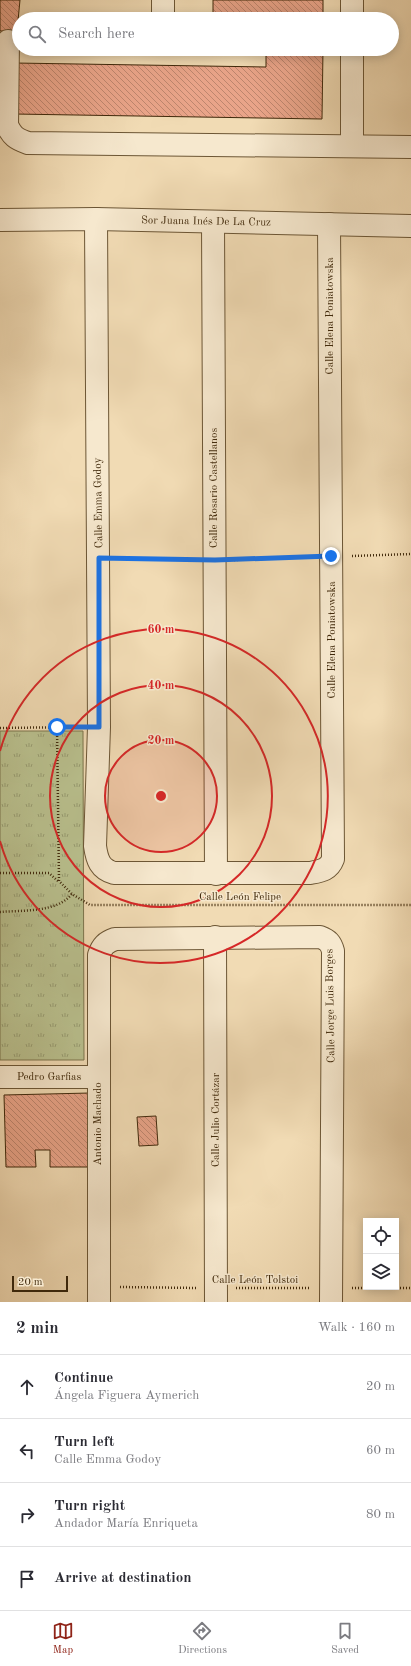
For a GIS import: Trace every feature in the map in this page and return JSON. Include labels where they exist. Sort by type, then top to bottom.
[{"type":"street","points":[[163,0],[163,12]]},
{"type":"street","points":[[352,0],[352,12]]},
{"type":"street","points":[[9,41],[7,125],[12,135],[17,139],[28,143],[411,147]]},
{"type":"street","points":[[352,56],[352,146]]},
{"type":"street","name":"Sor Juana Inés De La Cruz","points":[[0,220],[96,219],[411,226]]},
{"type":"street","name":"Calle Emma Godoy","points":[[96,219],[99,727],[95,846],[99,864],[105,870],[114,873]]},
{"type":"street","name":"Calle Rosario Castellanos","points":[[213,222],[216,874]]},
{"type":"street","name":"Calle Elena Poniatowska","points":[[114,873],[310,873],[323,870],[330,866],[333,859],[329,224]]},
{"type":"street","name":"Calle Jorge Luis Borges","points":[[102,947],[107,942],[115,939],[215,937],[320,937],[327,939],[331,944],[333,951],[331,1295]]},
{"type":"street","name":"Calle Julio Cortázar","points":[[215,937],[216,1295]]},
{"type":"street","name":"Antonio Machado","points":[[99,1294],[99,955],[102,947]]},
{"type":"street","name":"Pedro Garfias","points":[[0,1077],[98,1077]]},
{"type":"path","points":[[99,558],[215,560],[411,554]]},
{"type":"path","points":[[57,727],[59,881]]},
{"type":"path","points":[[0,728],[99,727]]},
{"type":"path","points":[[0,873],[49,873],[59,881]]},
{"type":"path","name":"Calle León Felipe","points":[[59,881],[72,894],[90,905],[411,905]]},
{"type":"path","points":[[0,912],[38,909],[58,905],[65,902],[72,894]]},
{"type":"path","name":"Calle León Tolstoi","points":[[99,1294],[331,1295],[411,1288]]},
{"type":"green space","points":[[0,731],[83,731],[84,1060],[0,1060]]},
{"type":"building","points":[[0,0],[20,0],[19,12],[12,12],[12,31],[0,31]]},
{"type":"building","points":[[213,0],[323,0],[323,12],[213,12]]},
{"type":"building","points":[[266,56],[323,56],[322,119],[14,114],[15,63],[266,67]]},
{"type":"building","points":[[90,1093],[91,1167],[50,1167],[50,1150],[35,1150],[36,1167],[6,1167],[4,1095]]},
{"type":"building","points":[[156,1116],[158,1145],[139,1146],[137,1117]]},
{"type":"route","points":[[57,727],[99,727],[99,558],[215,560],[331,556]]}]
